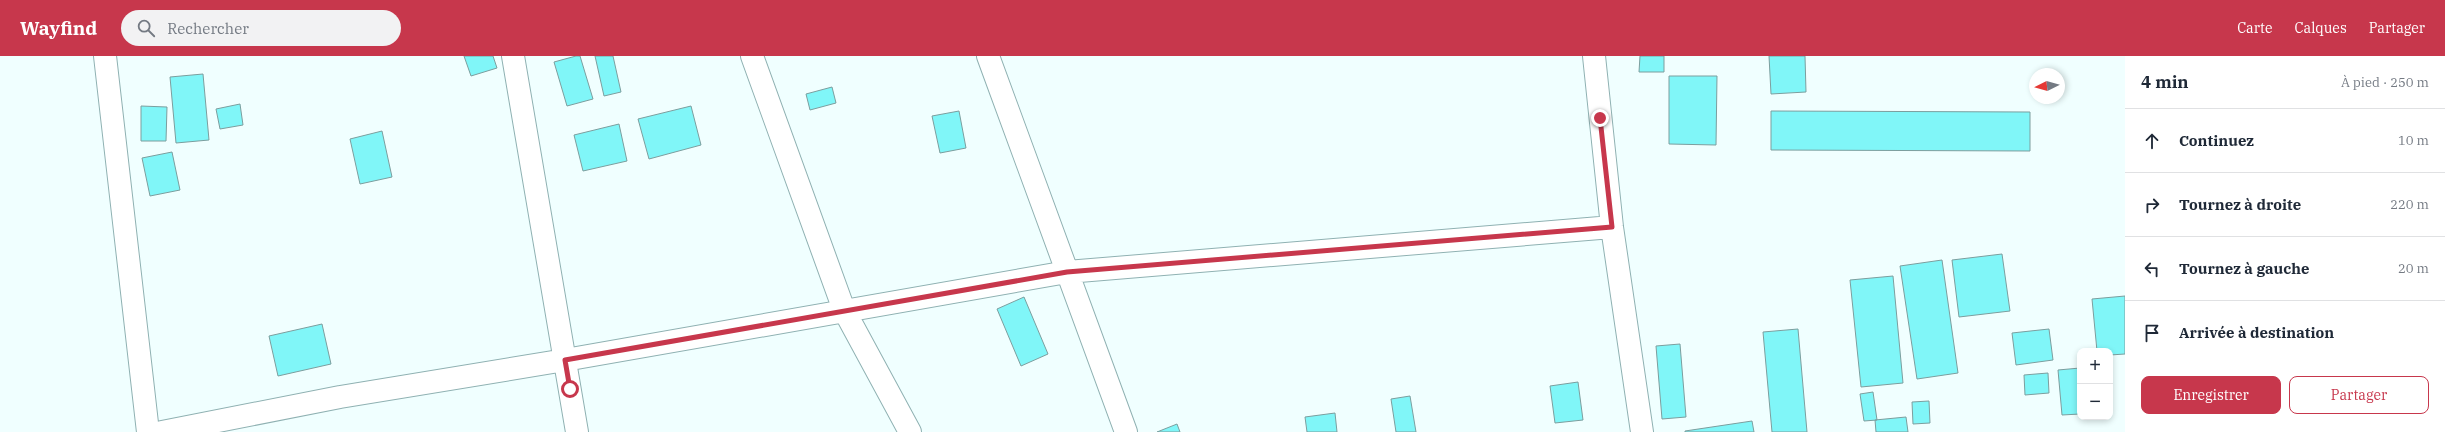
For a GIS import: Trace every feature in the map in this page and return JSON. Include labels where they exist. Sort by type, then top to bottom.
[{"type":"street","points":[[105,56],[148,432]]},
{"type":"street","points":[[513,56],[578,432]]},
{"type":"street","points":[[752,56],[844,310],[910,432]]},
{"type":"street","points":[[988,56],[1126,432]]},
{"type":"street","points":[[1594,56],[1612,227],[1642,432]]},
{"type":"street","points":[[162,432],[340,397],[565,360],[1067,272],[1612,227]]},
{"type":"building","points":[[464,56],[493,56],[497,68],[471,76]]},
{"type":"building","points":[[580,56],[593,99],[567,106],[554,62]]},
{"type":"building","points":[[595,56],[613,56],[621,92],[604,96]]},
{"type":"building","points":[[1640,56],[1664,56],[1664,72],[1639,72]]},
{"type":"building","points":[[1769,56],[1805,56],[1806,92],[1771,94]]},
{"type":"building","points":[[203,74],[209,140],[176,143],[170,77]]},
{"type":"building","points":[[1669,76],[1717,76],[1716,145],[1669,144]]},
{"type":"building","points":[[832,87],[836,103],[810,110],[806,94]]},
{"type":"building","points":[[240,104],[243,125],[220,129],[216,109]]},
{"type":"building","points":[[141,106],[167,107],[166,141],[141,141]]},
{"type":"building","points":[[691,106],[701,145],[649,159],[638,119]]},
{"type":"building","points":[[959,111],[966,148],[940,153],[932,116]]},
{"type":"building","points":[[1771,111],[2030,112],[2030,151],[1771,150]]},
{"type":"building","points":[[619,124],[627,161],[583,171],[574,135]]},
{"type":"building","points":[[382,131],[392,177],[360,184],[350,139]]},
{"type":"building","points":[[172,152],[180,190],[150,196],[142,158]]},
{"type":"building","points":[[2002,254],[2010,311],[1959,317],[1952,260]]},
{"type":"building","points":[[1942,260],[1958,373],[1917,379],[1900,266]]},
{"type":"building","points":[[1893,276],[1903,383],[1861,387],[1850,280]]},
{"type":"building","points":[[2125,296],[2125,354],[2113,355],[2113,348],[2097,348],[2092,299]]},
{"type":"building","points":[[1024,297],[1048,354],[1021,366],[997,309]]},
{"type":"building","points":[[322,324],[331,364],[278,376],[269,336]]},
{"type":"building","points":[[1798,329],[1807,432],[1772,432],[1763,332]]},
{"type":"building","points":[[2049,329],[2053,360],[2016,365],[2012,333]]},
{"type":"building","points":[[1680,344],[1686,417],[1662,419],[1656,346]]},
{"type":"building","points":[[2077,368],[2077,414],[2062,415],[2058,370]]},
{"type":"building","points":[[2048,373],[2049,393],[2025,395],[2024,375]]},
{"type":"building","points":[[1578,382],[1583,420],[1555,423],[1550,386]]},
{"type":"building","points":[[1873,392],[1877,420],[1864,421],[1860,394]]},
{"type":"building","points":[[1410,396],[1416,432],[1396,432],[1391,399]]},
{"type":"building","points":[[1929,401],[1930,423],[1913,424],[1912,402]]},
{"type":"building","points":[[1335,413],[1337,432],[1307,432],[1305,417]]},
{"type":"building","points":[[1906,417],[1908,432],[1876,432],[1875,420]]},
{"type":"building","points":[[1752,421],[1754,432],[1685,432],[1685,431]]},
{"type":"building","points":[[1177,424],[1180,432],[1157,432]]},
{"type":"route","points":[[570,389],[565,360],[1067,272],[1612,227],[1600,118]]}]
